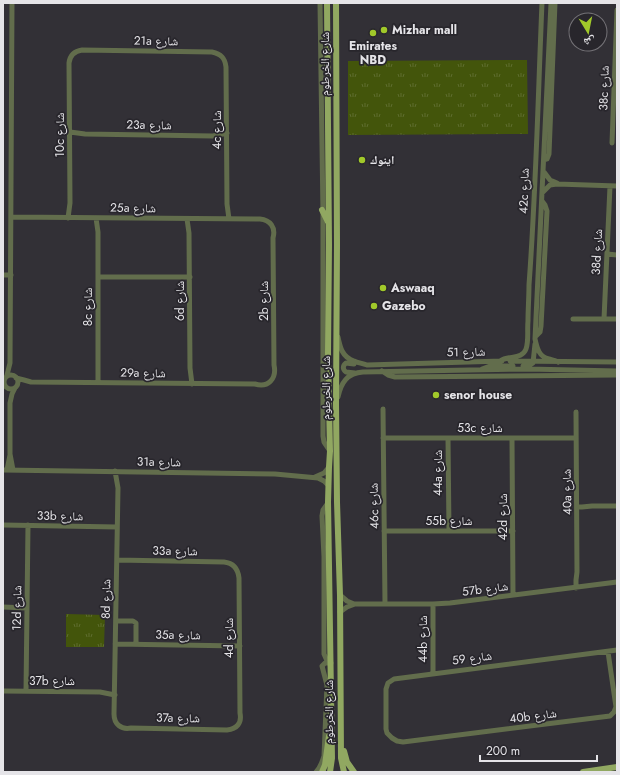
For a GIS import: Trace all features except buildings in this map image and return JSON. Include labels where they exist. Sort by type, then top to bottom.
[{"type":"main road","name":"شارع الخرطوم","points":[[327,3],[329,245],[328,353],[330,421],[328,502],[332,729],[332,758],[330,772]]},
{"type":"main road","name":"شارع الخرطوم","points":[[336,3],[337,502],[340,595],[341,758],[344,772]]},
{"type":"main road","points":[[322,210],[328,224]]},
{"type":"main road","points":[[329,245],[337,245]]},
{"type":"main road","points":[[330,421],[333,439],[332,465],[333,468],[337,468]]},
{"type":"main road","points":[[322,772],[325,765],[329,737],[332,729]]},
{"type":"main road","points":[[341,741],[343,744],[344,757],[354,772]]},
{"type":"main road","points":[[583,772],[617,767]]},
{"type":"street","points":[[8,470],[10,454],[10,403],[7,388],[4,386],[3,381],[7,376],[10,363],[12,3]]},
{"type":"street","points":[[320,3],[323,436],[324,442],[330,451]]},
{"type":"street","name":"42c شارع","points":[[500,361],[506,358],[520,356],[526,350],[527,344],[542,3]]},
{"type":"street","name":"42c شارع","points":[[550,3],[536,337],[538,350],[542,356],[557,360],[558,362]]},
{"type":"street","points":[[544,160],[547,159],[549,154],[555,3]]},
{"type":"street","name":"38c شارع","points":[[612,144],[615,115],[617,10]]},
{"type":"street","name":"21a شارع","points":[[74,55],[87,50],[212,52],[217,53],[224,58]]},
{"type":"street","name":"10c شارع","points":[[70,218],[69,60],[74,55]]},
{"type":"street","name":"4c شارع","points":[[224,58],[226,67],[227,136],[227,204],[225,211],[227,219]]},
{"type":"street","name":"23a شارع","points":[[70,134],[227,136]]},
{"type":"street","points":[[543,172],[550,180],[560,183],[617,186]]},
{"type":"street","points":[[542,192],[550,185],[560,183]]},
{"type":"street","name":"38d شارع","points":[[604,319],[610,186]]},
{"type":"street","points":[[481,370],[490,366],[529,366],[534,361],[536,337],[540,332],[541,326],[546,211],[545,205],[542,201]]},
{"type":"street","name":"25a شارع","points":[[11,217],[260,219],[269,222],[271,226]]},
{"type":"street","name":"8c شارع","points":[[98,382],[99,218]]},
{"type":"street","name":"6d شارع","points":[[189,219],[190,368],[188,376],[190,384]]},
{"type":"street","name":"2b شارع","points":[[270,380],[275,372],[274,232],[271,226]]},
{"type":"street","points":[[607,254],[617,255]]},
{"type":"street","points":[[3,275],[11,275]]},
{"type":"street","points":[[98,277],[190,277]]},
{"type":"street","points":[[528,309],[530,321],[537,321]]},
{"type":"street","points":[[573,319],[617,319]]},
{"type":"street","name":"شارع 51","points":[[337,330],[341,350],[344,355],[351,360],[367,365],[500,361],[617,362]]},
{"type":"street","points":[[10,363],[18,382],[10,403]]},
{"type":"street","points":[[355,373],[348,373],[345,371],[343,368],[345,364],[367,365]]},
{"type":"street","name":"شارع 51","points":[[355,373],[381,371],[528,369],[617,371]]},
{"type":"street","points":[[381,371],[395,377],[617,375]]},
{"type":"street","points":[[336,404],[339,391],[345,380],[355,373]]},
{"type":"street","points":[[7,376],[11,375],[16,377]]},
{"type":"street","name":"29a شارع","points":[[16,377],[31,382]]},
{"type":"street","name":"29a شارع","points":[[16,387],[24,383],[31,382],[264,385],[270,380]]},
{"type":"street","points":[[7,388],[11,389],[16,387]]},
{"type":"street","name":"46c شارع","points":[[383,408],[385,604]]},
{"type":"street","name":"40a شارع","points":[[576,412],[578,587]]},
{"type":"street","name":"53c شارع","points":[[383,438],[576,438]]},
{"type":"street","name":"44a شارع","points":[[448,438],[449,531]]},
{"type":"street","name":"42d شارع","points":[[512,438],[514,596]]},
{"type":"street","points":[[314,477],[321,475],[329,467]]},
{"type":"street","name":"31a شارع","points":[[8,470],[275,474],[314,477],[321,479],[328,485]]},
{"type":"street","name":"8d شارع","points":[[118,471],[114,711],[119,724]]},
{"type":"street","points":[[316,772],[320,768],[324,756],[327,685],[322,666],[324,654],[324,557],[322,516],[323,510],[328,502]]},
{"type":"street","points":[[577,505],[617,506]]},
{"type":"street","name":"33b شارع","points":[[3,525],[117,527]]},
{"type":"street","name":"12d شارع","points":[[26,691],[28,526]]},
{"type":"street","name":"55b شارع","points":[[384,531],[513,531]]},
{"type":"street","name":"33a شارع","points":[[116,560],[224,562],[233,565]]},
{"type":"street","name":"4d شارع","points":[[233,565],[237,570],[239,578],[241,719],[236,725]]},
{"type":"street","name":"57b شارع","points":[[340,612],[346,607],[355,604],[450,603],[617,582]]},
{"type":"street","points":[[340,595],[347,601],[355,604]]},
{"type":"street","name":"44b شارع","points":[[433,604],[433,673]]},
{"type":"street","points":[[3,607],[27,608]]},
{"type":"street","points":[[116,621],[133,621],[136,624],[136,644]]},
{"type":"street","name":"35a شارع","points":[[115,644],[240,646]]},
{"type":"street","name":"شارع 59","points":[[392,738],[387,733],[386,727],[386,690],[388,683],[391,680],[433,673],[617,650]]},
{"type":"street","name":"40b شارع","points":[[392,738],[403,742],[610,716],[616,707],[608,652]]},
{"type":"street","points":[[322,666],[330,663],[324,654]]},
{"type":"street","name":"37b شارع","points":[[3,691],[115,692]]},
{"type":"street","name":"37a شارع","points":[[119,724],[125,728],[223,729],[236,725]]},
{"type":"green space","points":[[527,60],[528,134],[348,135],[348,61]]},
{"type":"green space","points":[[66,614],[105,615],[104,647],[66,647]]},
{"type":"place","name":"Mizhar mall","points":[[384,30]]},
{"type":"place","name":"Emirates NBD","points":[[373,33]]},
{"type":"place","name":"اينوك","points":[[362,160]]},
{"type":"place","name":"Aswaaq","points":[[383,288]]},
{"type":"place","name":"Gazebo","points":[[374,306]]},
{"type":"place","name":"senor house","points":[[436,395]]}]
